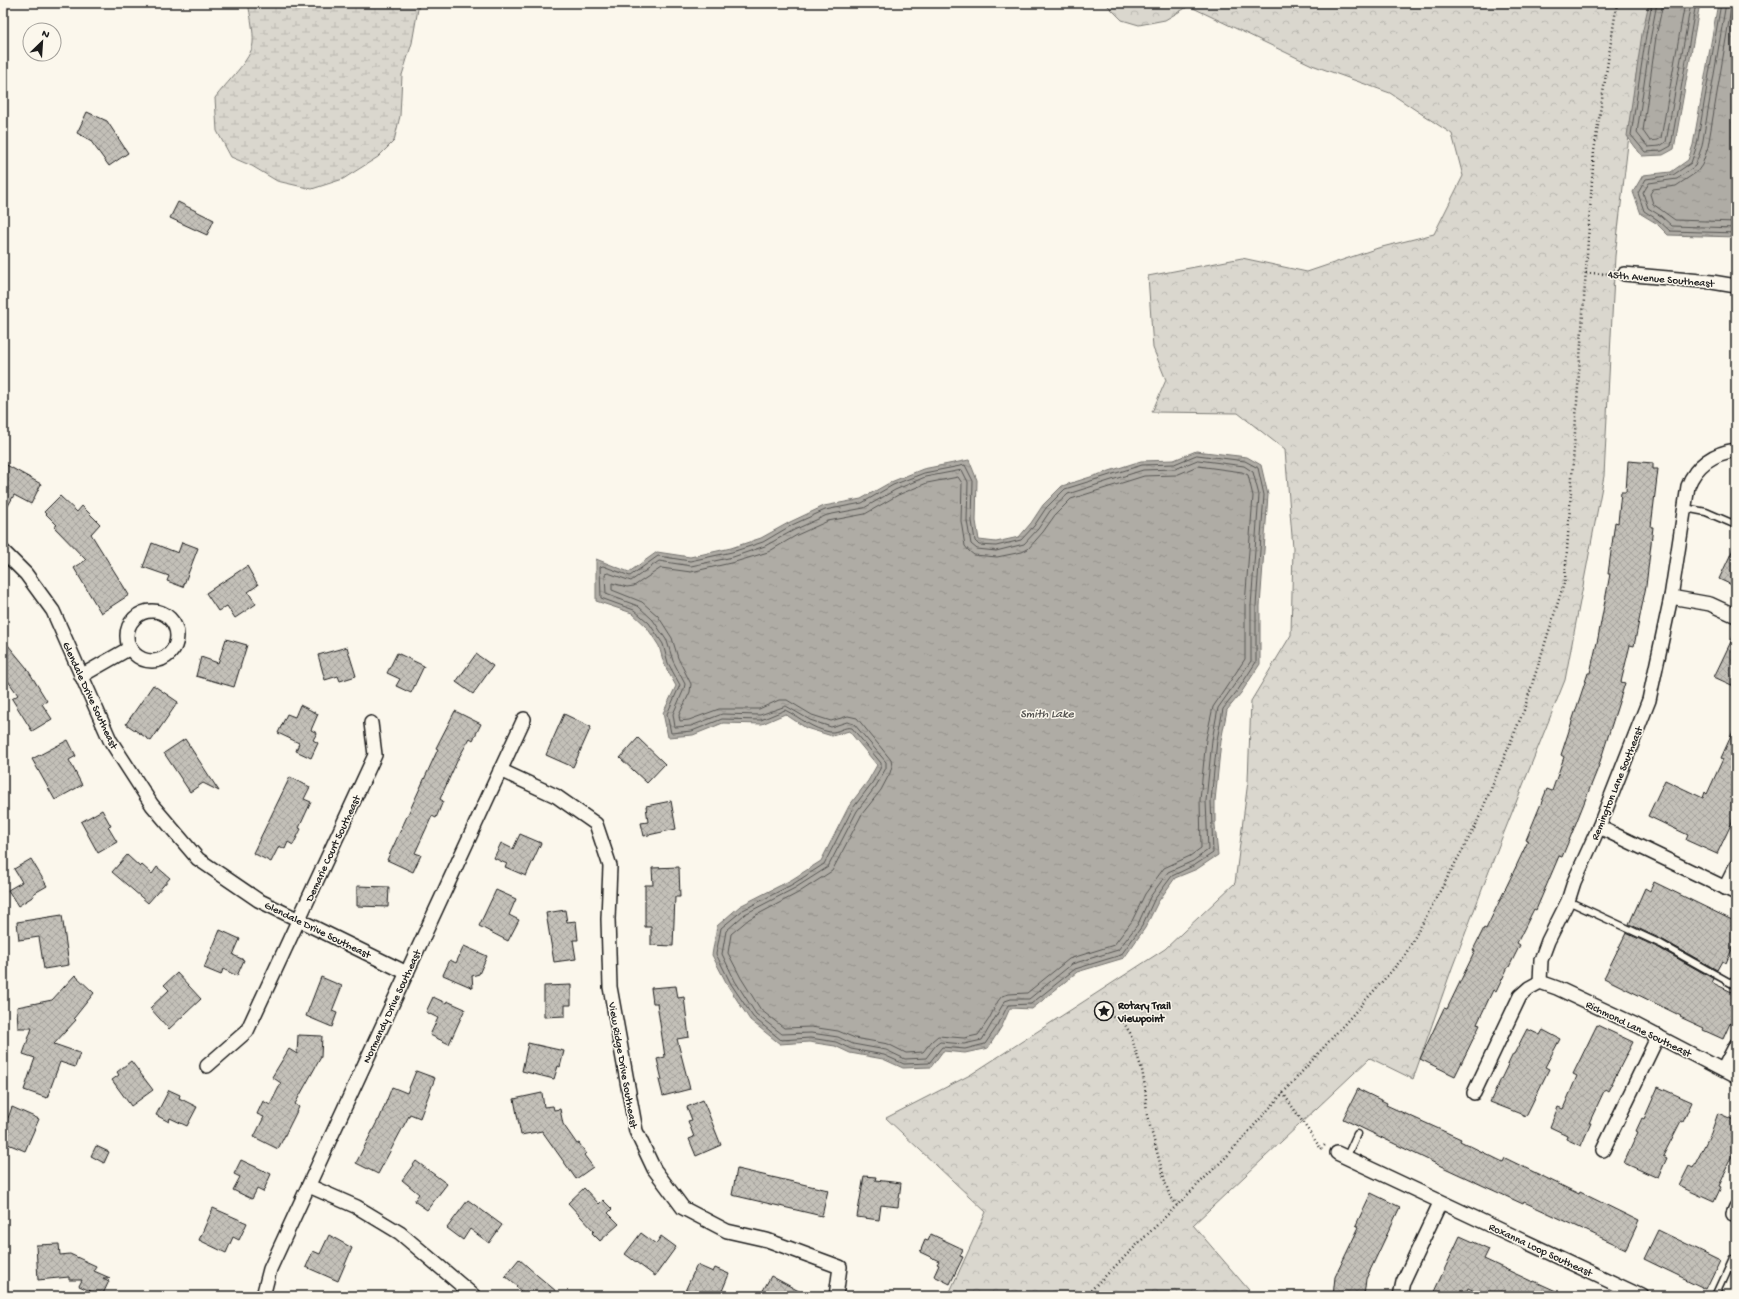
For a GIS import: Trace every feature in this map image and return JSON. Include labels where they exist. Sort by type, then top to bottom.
[{"type":"street","name":"45th Avenue Southeast","points":[[1624,274],[1712,282],[1736,286]]},
{"type":"street","name":"Remington Lane Southeast","points":[[1540,982],[1541,960],[1599,827],[1649,700],[1671,597],[1688,486],[1691,477],[1697,469],[1712,457],[1736,450]]},
{"type":"street","name":"Glendale Drive Southeast","points":[[3,551],[26,574],[53,612],[110,740],[152,805],[198,859],[258,900],[406,973]]},
{"type":"street","points":[[1671,597],[1710,604],[1736,616]]},
{"type":"street","points":[[82,676],[130,648]]},
{"type":"street","name":"Normandy Drive Southeast","points":[[263,1296],[270,1269],[524,718]]},
{"type":"street","name":"Demarie Court Southeast","points":[[207,1066],[247,1031],[375,755],[371,723]]},
{"type":"street","name":"View Ridge Drive Southeast","points":[[500,770],[556,796],[596,824],[610,866],[608,919],[610,987],[636,1131],[654,1169],[683,1208],[727,1232],[767,1240],[840,1267],[836,1296]]},
{"type":"street","points":[[1599,827],[1731,890],[1736,866]]},
{"type":"street","points":[[1474,1093],[1520,996],[1529,988],[1540,982]]},
{"type":"street","name":"Richmond Lane Southeast","points":[[1540,982],[1557,988],[1658,1036],[1736,1077]]},
{"type":"street","points":[[1603,1150],[1658,1036]]},
{"type":"street","points":[[1723,1070],[1736,1045]]},
{"type":"street","name":"Roxanna Loop Southeast","points":[[1342,1155],[1440,1203],[1641,1296]]},
{"type":"street","points":[[309,1186],[357,1207],[400,1232],[474,1296]]},
{"type":"street","points":[[1400,1296],[1403,1282],[1440,1203]]},
{"type":"lane","points":[[1685,508],[1706,512],[1736,525]]},
{"type":"lane","points":[[1568,901],[1661,944],[1736,986]]},
{"type":"lane","points":[[1342,1155],[1357,1134]]},
{"type":"lane","points":[[1716,1296],[1733,1259]]},
{"type":"path","points":[[1085,1296],[1227,1156],[1404,957],[1475,827],[1524,710],[1565,580],[1594,151],[1617,3]]},
{"type":"path","name":"45th Avenue Southeast","points":[[1586,274],[1624,274]]},
{"type":"path","points":[[1109,1015],[1124,1023],[1130,1033],[1142,1070],[1147,1114],[1166,1186],[1170,1196],[1177,1205]]},
{"type":"path","points":[[1283,1093],[1320,1149]]},
{"type":"green space","points":[[248,3],[419,3],[412,43],[402,75],[400,116],[394,141],[378,157],[343,179],[312,189],[277,181],[252,166],[231,157],[217,131],[215,98],[243,64],[251,49],[253,34]]},
{"type":"green space","points":[[1105,3],[1654,3],[1636,75],[1615,256],[1604,476],[1565,680],[1452,968],[1413,1079],[1370,1058],[1193,1225],[1254,1296],[948,1296],[986,1212],[886,1118],[970,1075],[1165,949],[1235,883],[1248,781],[1251,701],[1291,635],[1293,548],[1285,450],[1238,413],[1152,412],[1166,380],[1153,348],[1148,276],[1242,258],[1307,272],[1378,248],[1434,234],[1463,176],[1452,134],[1390,93],[1312,65],[1189,6],[1165,20],[1139,25],[1122,20]]},
{"type":"water","points":[[1649,3],[1700,3],[1674,149],[1663,155],[1642,156],[1627,136],[1642,34]]},
{"type":"water","points":[[1718,3],[1736,3],[1736,237],[1668,235],[1656,223],[1641,214],[1633,192],[1643,175],[1671,172],[1688,160],[1693,145]]},
{"type":"water","name":"Smith Lake","points":[[1196,451],[1247,457],[1261,465],[1268,495],[1260,606],[1260,664],[1241,693],[1227,710],[1221,741],[1215,801],[1215,825],[1218,855],[1197,869],[1175,878],[1158,902],[1145,928],[1124,958],[1077,972],[1032,1009],[1010,1008],[1002,1026],[988,1048],[965,1053],[943,1051],[931,1067],[903,1068],[883,1059],[850,1053],[835,1046],[809,1042],[780,1044],[750,1020],[728,986],[712,955],[717,926],[740,906],[791,880],[821,861],[849,806],[868,781],[877,765],[849,731],[832,736],[806,728],[785,714],[762,724],[723,723],[693,735],[668,737],[663,713],[676,686],[664,664],[659,646],[646,626],[632,613],[596,601],[596,559],[629,572],[657,552],[690,557],[731,548],[761,538],[824,506],[861,499],[891,482],[923,469],[969,460],[977,480],[976,521],[979,540],[996,542],[1019,537],[1043,505],[1062,486],[1141,461],[1174,460]]},
{"type":"building","points":[[87,112],[107,121],[128,153],[109,166],[90,140],[77,133]]},
{"type":"building","points":[[178,202],[214,220],[207,235],[170,218]]},
{"type":"building","points":[[1628,461],[1653,463],[1653,469],[1658,469],[1646,586],[1634,646],[1630,645],[1621,682],[1625,683],[1598,768],[1562,857],[1559,856],[1536,910],[1534,909],[1517,943],[1520,945],[1509,967],[1496,992],[1493,990],[1477,1024],[1480,1025],[1455,1076],[1420,1059],[1444,1008],[1447,1009],[1475,951],[1473,950],[1484,928],[1486,929],[1512,875],[1528,841],[1526,840],[1547,789],[1552,791],[1564,757],[1561,755],[1588,673],[1590,673],[1598,638],[1610,574],[1608,574],[1615,522],[1618,523],[1621,492],[1626,492]]},
{"type":"building","points":[[3,463],[41,484],[31,504],[14,495],[3,515]]},
{"type":"building","points":[[60,496],[77,512],[82,506],[100,524],[91,534],[129,595],[101,613],[74,568],[86,560],[54,527],[57,525],[44,512]]},
{"type":"building","points":[[182,542],[198,548],[183,587],[167,581],[169,576],[143,567],[152,543],[178,553]]},
{"type":"building","points":[[1736,543],[1736,587],[1719,579]]},
{"type":"building","points":[[247,566],[258,585],[248,592],[256,604],[235,618],[227,606],[218,611],[206,593]]},
{"type":"building","points":[[1736,631],[1736,687],[1714,677]]},
{"type":"building","points":[[3,639],[26,667],[47,701],[42,704],[52,719],[32,731],[12,699],[18,695],[3,674]]},
{"type":"building","points":[[226,639],[247,645],[234,687],[196,676],[201,657],[218,663]]},
{"type":"building","points":[[347,647],[356,676],[340,681],[338,676],[325,680],[318,655]]},
{"type":"building","points":[[397,653],[424,666],[411,693],[396,686],[400,679],[387,673]]},
{"type":"building","points":[[476,654],[493,666],[473,694],[456,682]]},
{"type":"building","points":[[153,685],[178,702],[151,741],[126,724]]},
{"type":"building","points":[[300,705],[318,714],[311,730],[317,733],[313,740],[318,743],[311,758],[296,751],[299,743],[278,733],[287,714],[295,717]]},
{"type":"building","points":[[455,711],[481,724],[473,740],[470,738],[458,759],[440,799],[443,801],[436,818],[432,816],[415,853],[421,855],[413,872],[387,860],[438,749],[436,748]]},
{"type":"building","points":[[564,714],[591,727],[573,767],[546,755]]},
{"type":"building","points":[[1736,725],[1736,814],[1717,854],[1686,840],[1688,835],[1648,816],[1665,780],[1703,798],[1705,792],[1707,794]]},
{"type":"building","points":[[638,738],[665,764],[647,783],[620,758]]},
{"type":"building","points":[[185,739],[219,791],[203,783],[190,792],[164,753]]},
{"type":"building","points":[[68,740],[76,756],[69,760],[82,785],[55,800],[32,759]]},
{"type":"building","points":[[290,777],[310,787],[304,799],[311,802],[299,828],[301,829],[293,845],[288,842],[285,849],[279,846],[271,862],[253,853]]},
{"type":"building","points":[[671,801],[676,829],[644,836],[641,823],[648,822],[646,806]]},
{"type":"building","points":[[102,810],[111,826],[108,827],[117,842],[98,853],[81,822]]},
{"type":"building","points":[[520,834],[541,843],[526,876],[505,867],[507,864],[494,858],[501,843],[513,849]]},
{"type":"building","points":[[127,855],[140,867],[142,865],[152,874],[157,867],[170,878],[148,903],[112,872]]},
{"type":"building","points":[[31,859],[47,886],[33,894],[34,896],[18,906],[8,890],[22,882],[14,869]]},
{"type":"building","points":[[679,867],[680,897],[675,897],[673,946],[651,945],[651,927],[645,927],[645,885],[653,885],[652,868]]},
{"type":"building","points":[[1654,882],[1736,922],[1736,940],[1726,963],[1722,961],[1717,970],[1663,940],[1629,924],[1645,888],[1650,891]]},
{"type":"building","points":[[357,886],[389,887],[388,907],[357,906]]},
{"type":"building","points":[[496,890],[516,899],[509,915],[519,920],[508,941],[479,926]]},
{"type":"building","points":[[565,910],[567,922],[576,921],[578,940],[573,940],[576,959],[554,962],[546,913]]},
{"type":"building","points":[[62,915],[69,965],[44,969],[39,937],[19,940],[17,922]]},
{"type":"building","points":[[220,930],[240,939],[233,955],[244,960],[237,976],[223,969],[221,975],[204,968]]},
{"type":"building","points":[[1626,933],[1659,948],[1714,979],[1712,982],[1715,984],[1736,994],[1736,1010],[1723,1039],[1703,1030],[1704,1028],[1680,1017],[1681,1016],[1604,978]]},
{"type":"building","points":[[464,946],[487,956],[479,974],[472,976],[473,988],[443,975],[450,960],[456,963]]},
{"type":"building","points":[[177,973],[201,999],[169,1029],[150,1008],[169,990],[164,985]]},
{"type":"building","points":[[75,975],[94,993],[74,1018],[76,1020],[54,1044],[80,1053],[75,1067],[60,1062],[47,1098],[24,1090],[35,1058],[23,1054],[32,1028],[18,1028],[17,1007],[52,1000]]},
{"type":"building","points":[[321,977],[342,986],[332,1011],[337,1013],[332,1027],[306,1016]]},
{"type":"building","points":[[571,985],[571,1005],[565,1005],[565,1016],[544,1017],[544,986]]},
{"type":"building","points":[[676,986],[678,998],[684,997],[689,1037],[677,1039],[690,1089],[663,1096],[659,1080],[662,1080],[657,1059],[665,1057],[657,1003],[653,1003],[651,988]]},
{"type":"building","points":[[433,997],[465,1009],[449,1044],[430,1035],[438,1018],[426,1012]]},
{"type":"building","points":[[1597,1025],[1633,1042],[1608,1091],[1605,1089],[1589,1123],[1591,1123],[1581,1146],[1566,1139],[1567,1135],[1550,1127],[1558,1107],[1563,1109],[1577,1076],[1573,1074]]},
{"type":"building","points":[[1527,1029],[1540,1035],[1543,1030],[1560,1039],[1545,1067],[1549,1069],[1526,1116],[1490,1102]]},
{"type":"building","points":[[298,1035],[322,1036],[321,1057],[295,1104],[299,1107],[278,1149],[254,1137],[264,1117],[257,1114],[263,1101],[270,1105],[281,1083],[272,1077],[289,1049],[297,1054]]},
{"type":"building","points":[[528,1043],[564,1051],[560,1067],[558,1066],[554,1079],[522,1071]]},
{"type":"building","points":[[131,1061],[153,1090],[131,1106],[112,1080],[119,1075],[117,1072]]},
{"type":"building","points":[[416,1071],[435,1078],[420,1118],[410,1114],[378,1174],[356,1163],[379,1120],[392,1087],[407,1093]]},
{"type":"building","points":[[1658,1087],[1692,1102],[1683,1122],[1681,1121],[1663,1156],[1667,1158],[1658,1178],[1624,1163],[1638,1132],[1636,1131],[1642,1118],[1644,1119]]},
{"type":"building","points":[[1358,1089],[1387,1103],[1386,1105],[1461,1139],[1460,1141],[1503,1162],[1505,1158],[1639,1221],[1626,1249],[1524,1202],[1523,1204],[1343,1119]]},
{"type":"building","points":[[169,1090],[180,1095],[179,1098],[197,1107],[187,1126],[170,1118],[169,1122],[156,1115]]},
{"type":"building","points":[[542,1093],[544,1107],[553,1106],[554,1110],[560,1109],[563,1124],[577,1144],[579,1143],[586,1153],[584,1155],[593,1167],[576,1179],[542,1131],[521,1135],[514,1099]]},
{"type":"building","points":[[703,1100],[721,1145],[696,1156],[689,1139],[694,1137],[688,1121],[692,1120],[687,1107]]},
{"type":"building","points":[[12,1107],[39,1119],[25,1151],[3,1142],[3,1116],[8,1118]]},
{"type":"building","points":[[1718,1113],[1736,1121],[1736,1148],[1727,1166],[1728,1167],[1719,1186],[1721,1187],[1714,1202],[1679,1186],[1689,1166],[1693,1168],[1711,1133]]},
{"type":"building","points":[[96,1146],[109,1152],[104,1163],[91,1156]]},
{"type":"building","points":[[241,1160],[271,1174],[263,1192],[257,1189],[252,1199],[233,1190],[240,1177],[234,1174]]},
{"type":"building","points":[[416,1161],[447,1184],[427,1210],[414,1201],[419,1194],[402,1180]]},
{"type":"building","points":[[737,1169],[828,1190],[822,1216],[732,1195]]},
{"type":"building","points":[[864,1176],[876,1177],[875,1180],[901,1183],[898,1207],[881,1205],[879,1220],[857,1217]]},
{"type":"building","points":[[584,1188],[599,1204],[603,1200],[612,1209],[608,1213],[619,1224],[600,1241],[592,1233],[594,1231],[568,1203]]},
{"type":"building","points":[[1371,1193],[1400,1207],[1366,1279],[1364,1296],[1333,1296],[1335,1277],[1359,1227],[1356,1225]]},
{"type":"building","points":[[468,1200],[502,1225],[489,1243],[470,1229],[463,1240],[447,1228]]},
{"type":"building","points":[[213,1208],[247,1223],[239,1240],[233,1237],[226,1253],[199,1240]]},
{"type":"building","points":[[1658,1230],[1720,1260],[1706,1289],[1644,1259]]},
{"type":"building","points":[[641,1233],[656,1244],[661,1236],[676,1247],[655,1276],[625,1254]]},
{"type":"building","points":[[931,1234],[963,1249],[960,1256],[963,1257],[950,1284],[934,1276],[939,1265],[937,1264],[939,1261],[920,1252],[925,1240],[928,1241]]},
{"type":"building","points":[[329,1235],[352,1248],[338,1281],[306,1267],[313,1251],[320,1254]]},
{"type":"building","points":[[1460,1236],[1489,1249],[1484,1259],[1567,1296],[1485,1296],[1468,1288],[1464,1296],[1432,1296]]},
{"type":"building","points":[[59,1244],[60,1255],[70,1254],[96,1266],[94,1271],[110,1278],[103,1278],[109,1281],[102,1296],[79,1286],[82,1280],[69,1280],[69,1277],[38,1280],[36,1245]]},
{"type":"building","points":[[519,1259],[562,1296],[527,1296],[516,1287],[517,1286],[505,1276]]},
{"type":"building","points":[[697,1265],[713,1272],[715,1268],[729,1274],[720,1296],[696,1296],[685,1291]]},
{"type":"building","points":[[771,1276],[808,1296],[760,1296]]},
{"type":"place","name":"Rotary Trail Viewpoint","points":[[1104,1011]]}]
